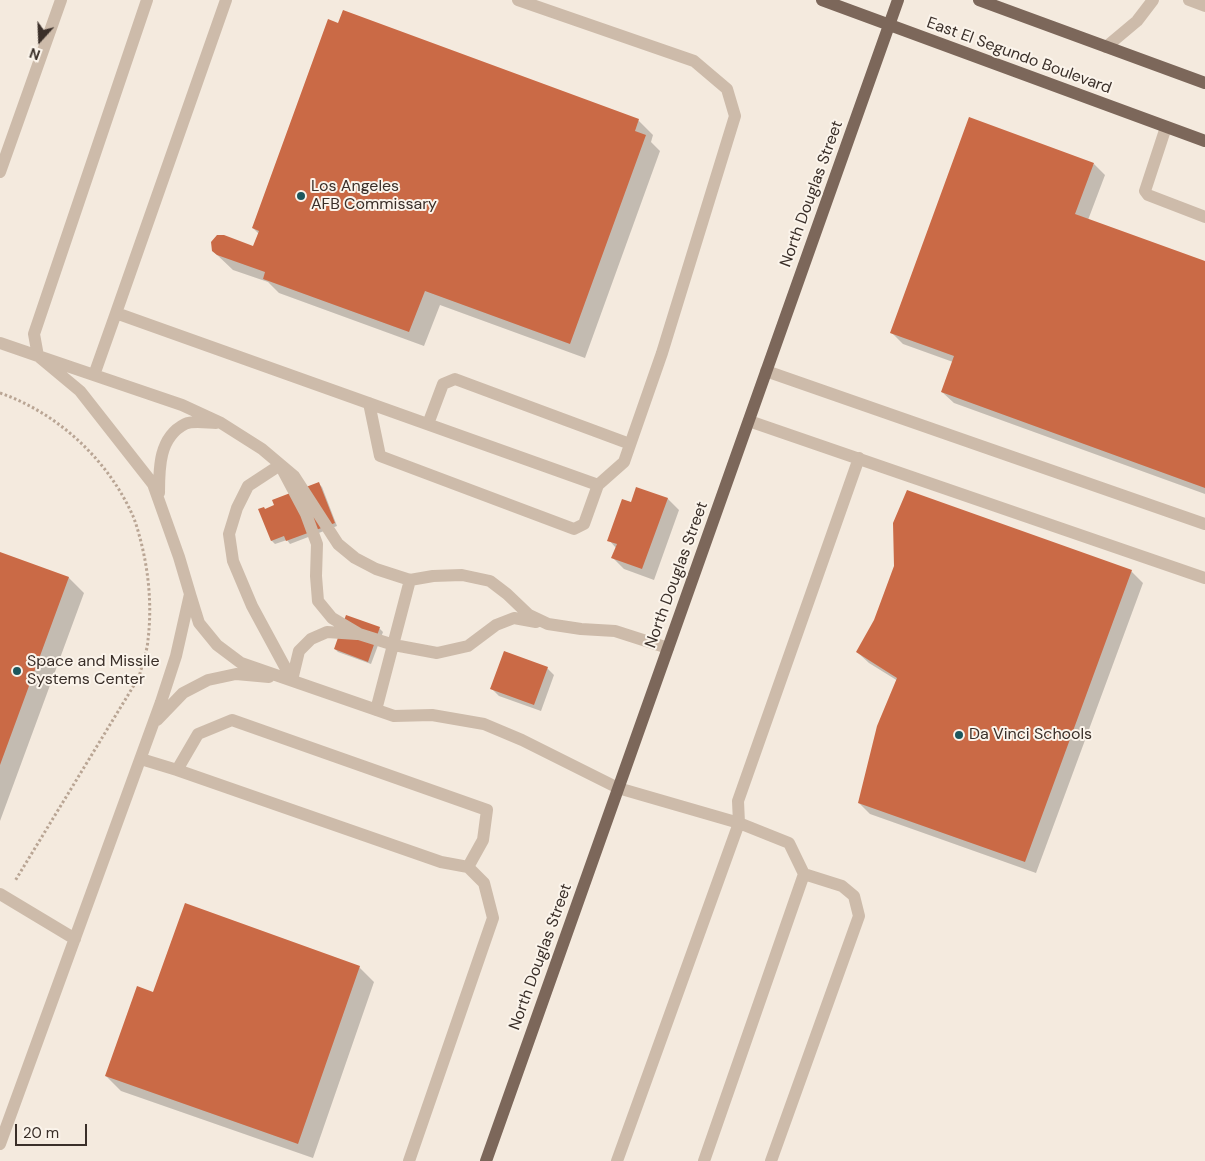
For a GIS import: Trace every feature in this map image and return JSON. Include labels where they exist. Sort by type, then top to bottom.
[{"type":"main road","name":"East El Segundo Boulevard","points":[[822,0],[1205,141]]},
{"type":"main road","name":"North Douglas Street","points":[[486,1161],[898,0]]},
{"type":"main road","points":[[979,0],[1205,83]]},
{"type":"lane","points":[[0,172],[61,0]]},
{"type":"lane","points":[[147,0],[34,334],[38,356],[80,390],[153,484],[179,557],[199,623],[217,645],[241,662],[394,716],[432,715],[484,724],[522,740],[618,788],[739,823],[789,843],[804,874],[704,1161]]},
{"type":"lane","points":[[94,375],[226,0]]},
{"type":"lane","points":[[369,403],[380,456],[574,529],[584,524],[598,486],[624,462],[662,353],[735,116],[727,89],[694,62],[518,0]]},
{"type":"lane","points":[[1106,47],[1137,21],[1153,0]]},
{"type":"lane","points":[[1189,0],[1205,6]]},
{"type":"lane","points":[[1166,127],[1145,191],[1148,196],[1205,217]]},
{"type":"lane","points":[[116,312],[598,486]]},
{"type":"lane","points":[[0,343],[182,405],[221,423],[262,449],[294,476],[338,544],[356,558],[376,569],[410,580],[433,576],[462,575],[490,581],[529,615],[548,624]]},
{"type":"lane","points":[[766,371],[1205,524]]},
{"type":"lane","points":[[428,424],[443,384],[455,379],[630,444]]},
{"type":"lane","points":[[749,421],[1205,578]]},
{"type":"lane","points":[[159,502],[159,470],[163,451],[171,435],[187,423],[221,423]]},
{"type":"lane","points":[[617,1161],[739,823],[738,801],[859,458]]},
{"type":"lane","points":[[280,465],[306,514],[317,544],[316,576],[318,601],[332,618],[359,634]]},
{"type":"lane","points":[[280,465],[248,486],[237,508],[229,534],[233,561],[252,606],[292,680]]},
{"type":"lane","points":[[376,710],[410,580]]},
{"type":"lane","points":[[0,1144],[141,759],[176,656],[190,594]]},
{"type":"lane","points":[[292,680],[299,651],[311,639],[327,632],[359,634],[437,653],[468,646],[496,625],[514,618],[580,629],[615,631],[668,648]]},
{"type":"lane","points":[[153,724],[183,693],[208,680],[236,674],[292,680]]},
{"type":"lane","points":[[178,770],[198,734],[232,720],[487,810],[483,840],[468,867]]},
{"type":"lane","points":[[141,759],[178,770],[441,862],[468,867],[484,883],[493,918],[409,1161]]},
{"type":"lane","points":[[771,1161],[859,916],[854,896],[842,886],[804,874]]},
{"type":"lane","points":[[3,895],[75,939]]},
{"type":"path","points":[[0,393],[19,400],[47,416],[81,443],[108,474],[134,517],[147,565],[150,604],[148,642],[138,677],[3,895]]},
{"type":"building","points":[[343,10],[639,119],[635,131],[646,135],[570,344],[425,291],[409,332],[263,279],[265,272],[217,255],[212,251],[211,242],[217,235],[224,235],[253,246],[259,231],[252,228],[328,19],[338,23]]},
{"type":"building","points":[[969,117],[1094,163],[1075,214],[1205,261],[1205,488],[941,392],[954,356],[890,333]]},
{"type":"building","points":[[319,482],[335,523],[286,541],[284,536],[271,541],[258,509],[264,507],[265,509],[274,505],[272,500]]},
{"type":"building","points":[[636,487],[668,498],[642,569],[611,558],[617,544],[607,541],[622,499],[631,502]]},
{"type":"building","points":[[907,490],[1132,570],[1025,862],[858,803],[877,726],[897,678],[856,652],[874,620],[894,566],[893,523]]},
{"type":"building","name":"Space and Missile Systems Center","points":[[0,552],[69,577],[0,765]]},
{"type":"building","points":[[346,615],[380,627],[368,662],[334,649]]},
{"type":"building","points":[[504,651],[548,667],[534,705],[490,689]]},
{"type":"building","points":[[185,903],[360,966],[298,1144],[105,1076],[137,986],[153,992]]},
{"type":"place","name":"Los Angeles AFB Commissary","points":[[301,196]]},
{"type":"place","name":"Space and Missile Systems Center","points":[[17,671]]},
{"type":"place","name":"Da Vinci Schools","points":[[959,735]]}]
